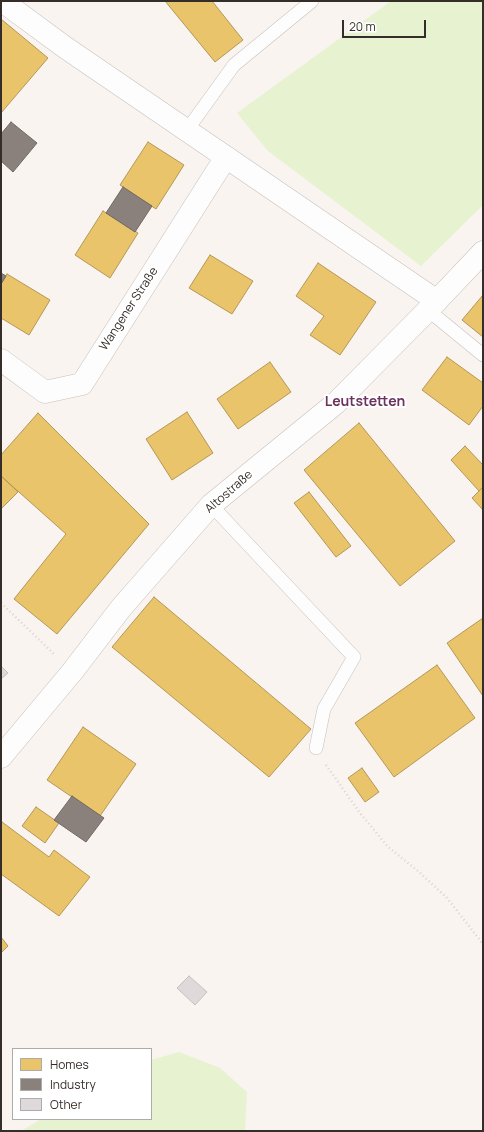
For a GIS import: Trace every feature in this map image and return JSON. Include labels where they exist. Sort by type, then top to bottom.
[{"type":"street","points":[[2,1],[66,48],[226,157],[433,305]]},
{"type":"street","name":"Wangener Straße","points":[[1,360],[45,392],[82,384],[226,157]]},
{"type":"street","name":"Altostraße","points":[[1,757],[72,672],[121,608],[211,505],[336,403],[483,252]]},
{"type":"lane","points":[[187,130],[234,65],[312,1]]},
{"type":"lane","points":[[433,305],[483,355]]},
{"type":"lane","points":[[211,505],[354,657],[324,709],[316,748]]},
{"type":"path","points":[[1,602],[72,672]]},
{"type":"path","points":[[316,748],[360,813],[388,847],[418,871],[447,898],[483,944]]},
{"type":"green space","points":[[391,1],[483,1],[483,205],[421,266],[268,151],[237,113]]},
{"type":"green space","points":[[179,1052],[220,1068],[247,1092],[245,1131],[21,1131],[39,1120],[152,1120],[152,1060]]},
{"type":"building: Homes","points":[[165,1],[212,1],[243,40],[215,62]]},
{"type":"building: Homes","points":[[1,19],[48,58],[1,113]]},
{"type":"building: Homes","points":[[148,142],[184,165],[156,209],[120,185]]},
{"type":"building: Homes","points":[[103,211],[138,233],[110,278],[75,255]]},
{"type":"building: Homes","points":[[210,255],[253,281],[232,314],[189,288]]},
{"type":"building: Homes","points":[[318,263],[376,302],[340,355],[310,335],[324,316],[296,296]]},
{"type":"building: Homes","points":[[7,274],[50,300],[29,335],[1,318],[1,284]]},
{"type":"building: Homes","points":[[483,295],[483,337],[462,320]]},
{"type":"building: Homes","points":[[447,357],[483,383],[483,406],[469,425],[422,390]]},
{"type":"building: Homes","points":[[270,362],[291,392],[238,429],[217,399]]},
{"type":"building: Homes","points":[[187,412],[213,453],[172,480],[146,439]]},
{"type":"building: Homes","points":[[38,413],[149,524],[57,634],[14,599],[66,534],[1,476],[1,455]]},
{"type":"building: Homes","points":[[359,423],[455,541],[400,586],[304,470]]},
{"type":"building: Homes","points":[[465,446],[483,465],[483,487],[479,491],[451,460]]},
{"type":"building: Homes","points":[[1,476],[18,492],[1,509]]},
{"type":"building: Homes","points":[[483,487],[483,510],[472,498]]},
{"type":"building: Homes","points":[[309,492],[351,546],[336,557],[294,503]]},
{"type":"building: Homes","points":[[154,597],[311,729],[269,777],[112,647]]},
{"type":"building: Homes","points":[[483,618],[483,696],[447,643]]},
{"type":"building: Homes","points":[[437,665],[475,718],[394,777],[355,723]]},
{"type":"building: Homes","points":[[83,727],[136,764],[100,816],[47,780]]},
{"type":"building: Homes","points":[[362,768],[379,792],[365,802],[348,778]]},
{"type":"building: Homes","points":[[36,807],[59,823],[45,843],[22,826]]},
{"type":"building: Homes","points":[[2,822],[49,857],[54,850],[90,877],[59,916],[1,874]]},
{"type":"building: Homes","points":[[1,937],[8,946],[1,953]]},
{"type":"building: Industry","points":[[11,122],[37,143],[13,172],[1,161],[1,134]]},
{"type":"building: Industry","points":[[123,187],[152,206],[135,232],[106,213]]},
{"type":"building: Industry","points":[[1,273],[6,276],[1,284]]},
{"type":"building: Industry","points":[[72,796],[104,818],[86,842],[54,820]]},
{"type":"building: Other","points":[[1,666],[8,673],[1,679]]},
{"type":"building: Other","points":[[189,976],[207,992],[195,1005],[177,988]]},
{"type":"district","name":"Leutstetten","points":[[365,402]]}]
